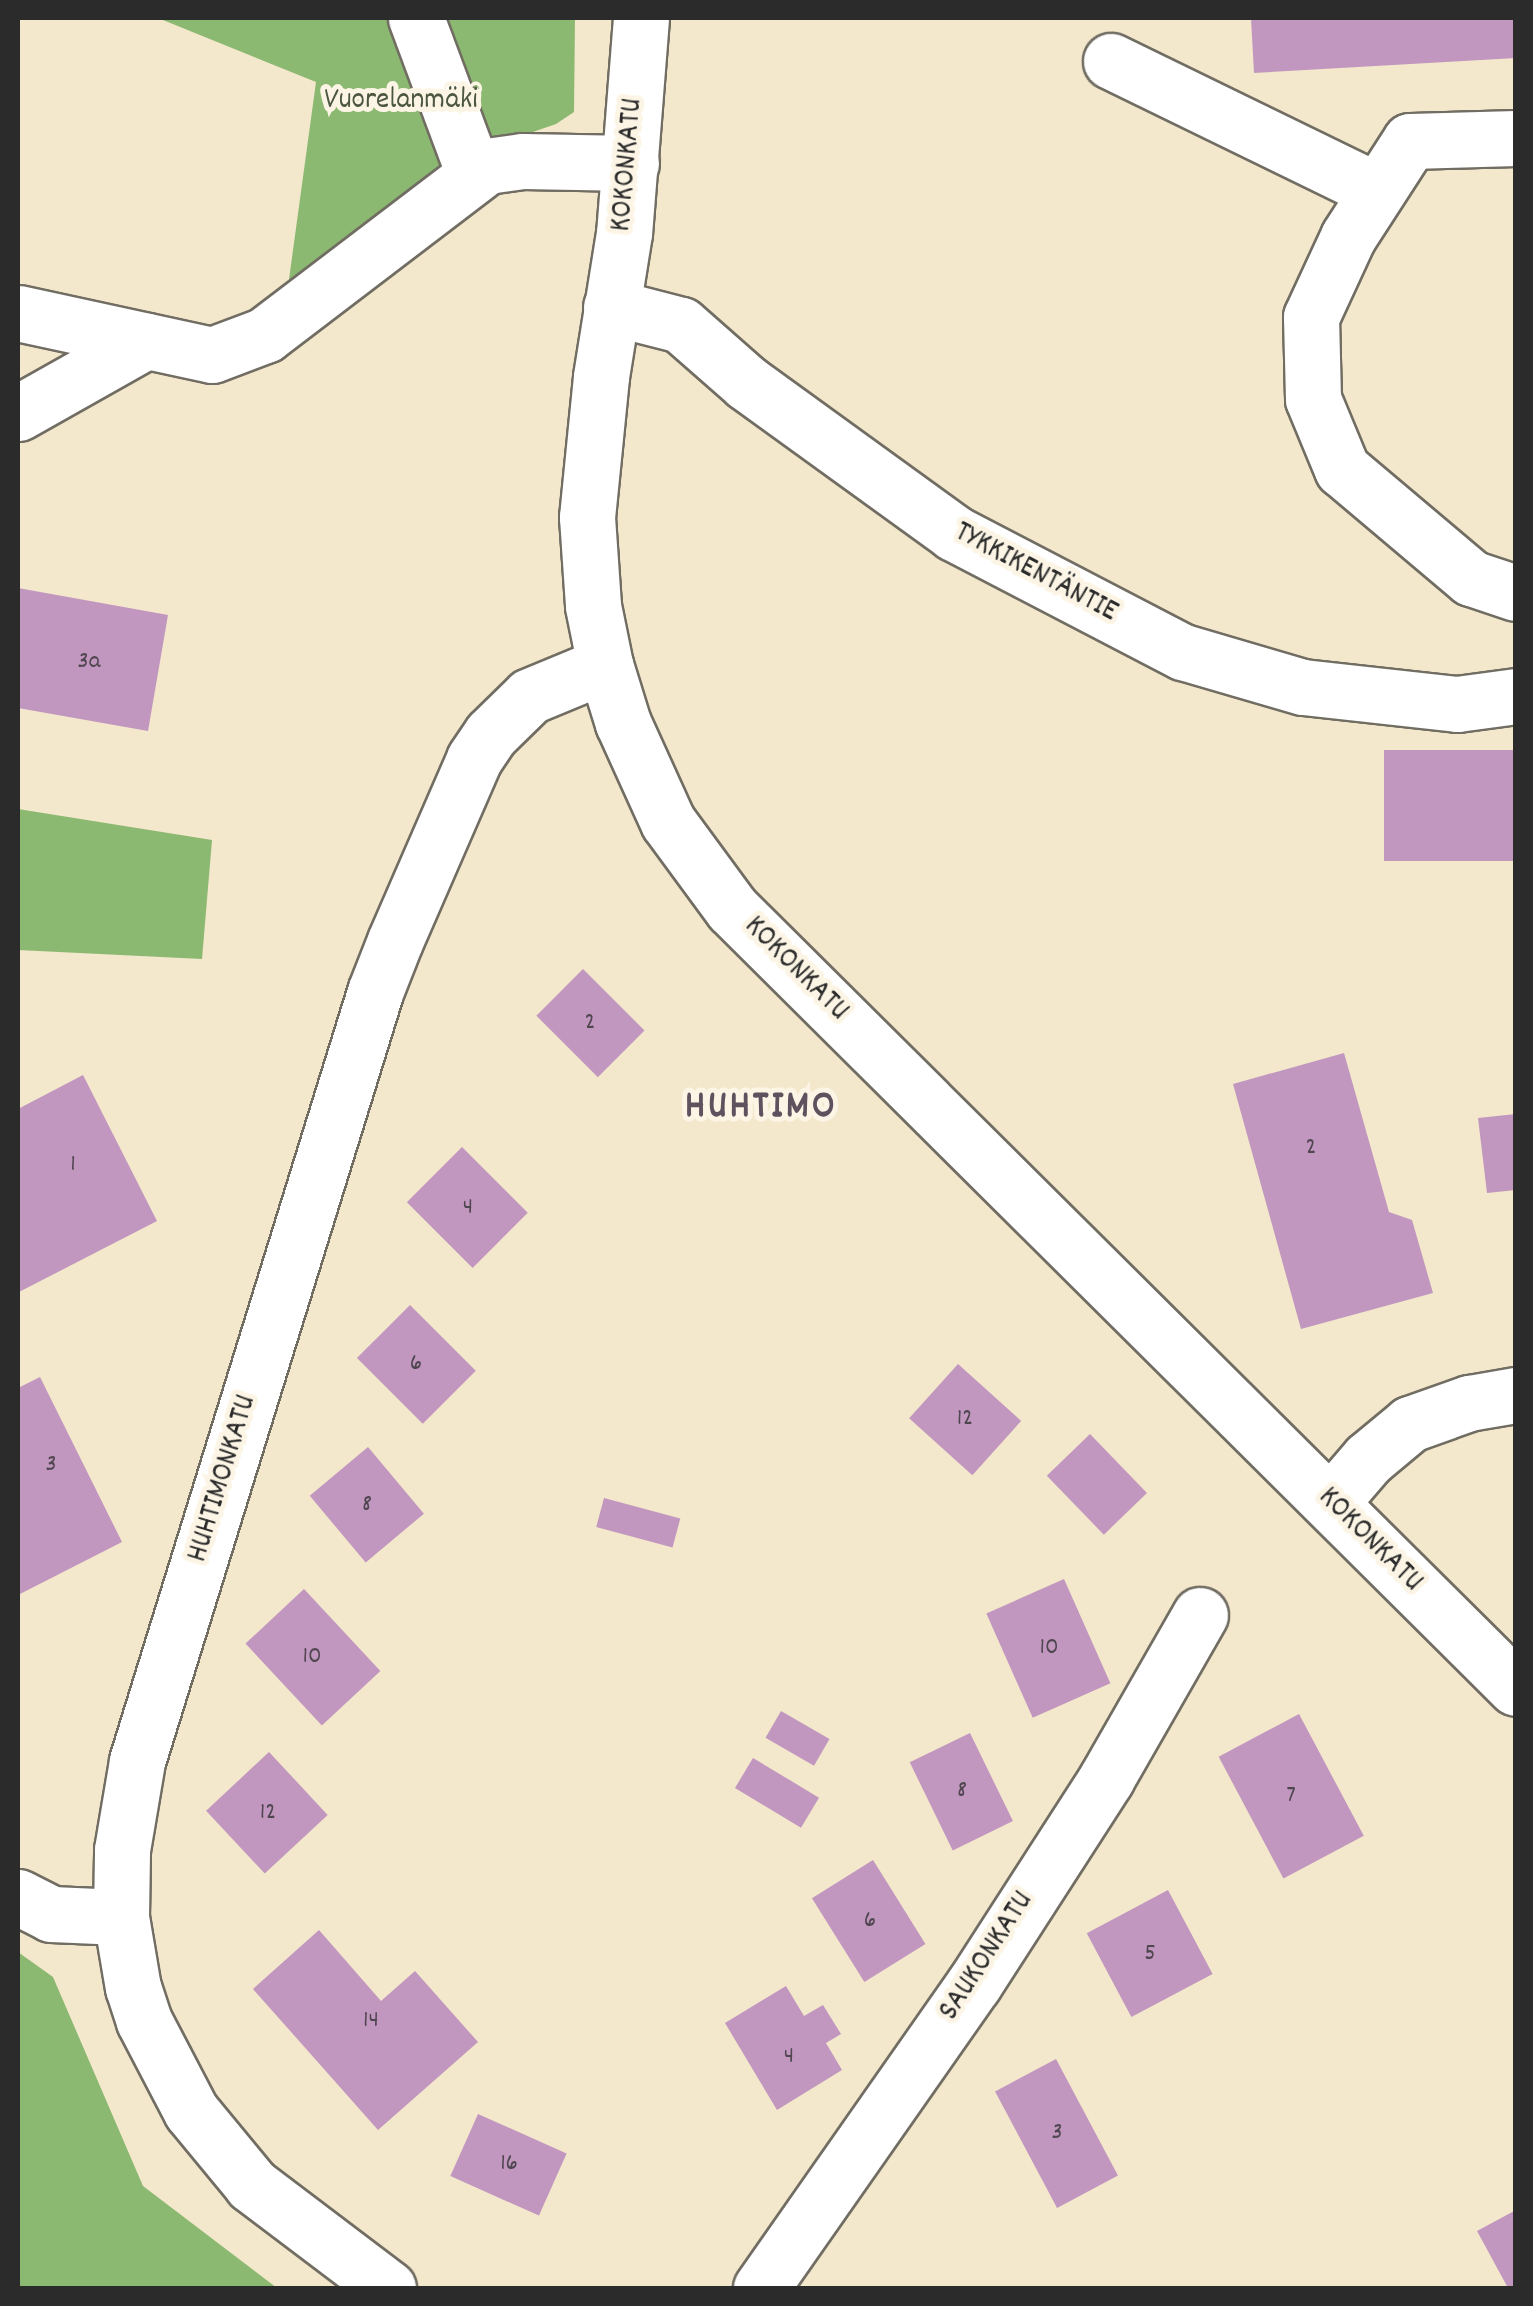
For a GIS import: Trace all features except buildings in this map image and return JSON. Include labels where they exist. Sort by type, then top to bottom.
[{"type":"street","points":[[416,18],[474,174]]},
{"type":"street","name":"KOKONKATU","points":[[641,18],[631,163],[587,516],[593,606],[605,665],[642,769],[668,822],[707,880],[1516,1688]]},
{"type":"street","points":[[1111,61],[1377,192]]},
{"type":"street","points":[[1516,138],[1410,141],[1348,237],[1311,317],[1313,399],[1342,469],[1471,578],[1516,593]]},
{"type":"street","points":[[18,313],[212,355],[265,335],[488,166],[522,160],[631,163]]},
{"type":"street","name":"TYKKIKENTÄNTIE","points":[[612,307],[681,325],[747,383],[954,533],[1183,652],[1303,687],[1457,704],[1516,696]]},
{"type":"street","points":[[18,413],[146,341]]},
{"type":"street","name":"HUHTIMONKATU","points":[[388,2288],[252,2186],[207,2134],[144,2022],[124,1954],[122,1850],[137,1762],[375,992],[433,849],[491,734],[530,696],[605,665]]},
{"type":"street","points":[[1331,1502],[1368,1459],[1410,1424],[1469,1403],[1516,1395]]},
{"type":"street","name":"SAUKONKATU","points":[[761,2288],[974,1984],[1106,1779],[1200,1616]]},
{"type":"street","points":[[18,1897],[51,1914],[121,1917]]},
{"type":"green space","name":"Vuorelanmäki","points":[[158,18],[575,18],[574,112],[556,124],[524,135],[287,294],[316,82]]},
{"type":"green space","points":[[18,809],[212,840],[202,959],[18,950]]},
{"type":"green space","points":[[18,1952],[53,1977],[143,2186],[277,2288],[18,2288]]},
{"type":"district","name":"HUHTIMO","points":[[761,1109]]}]
